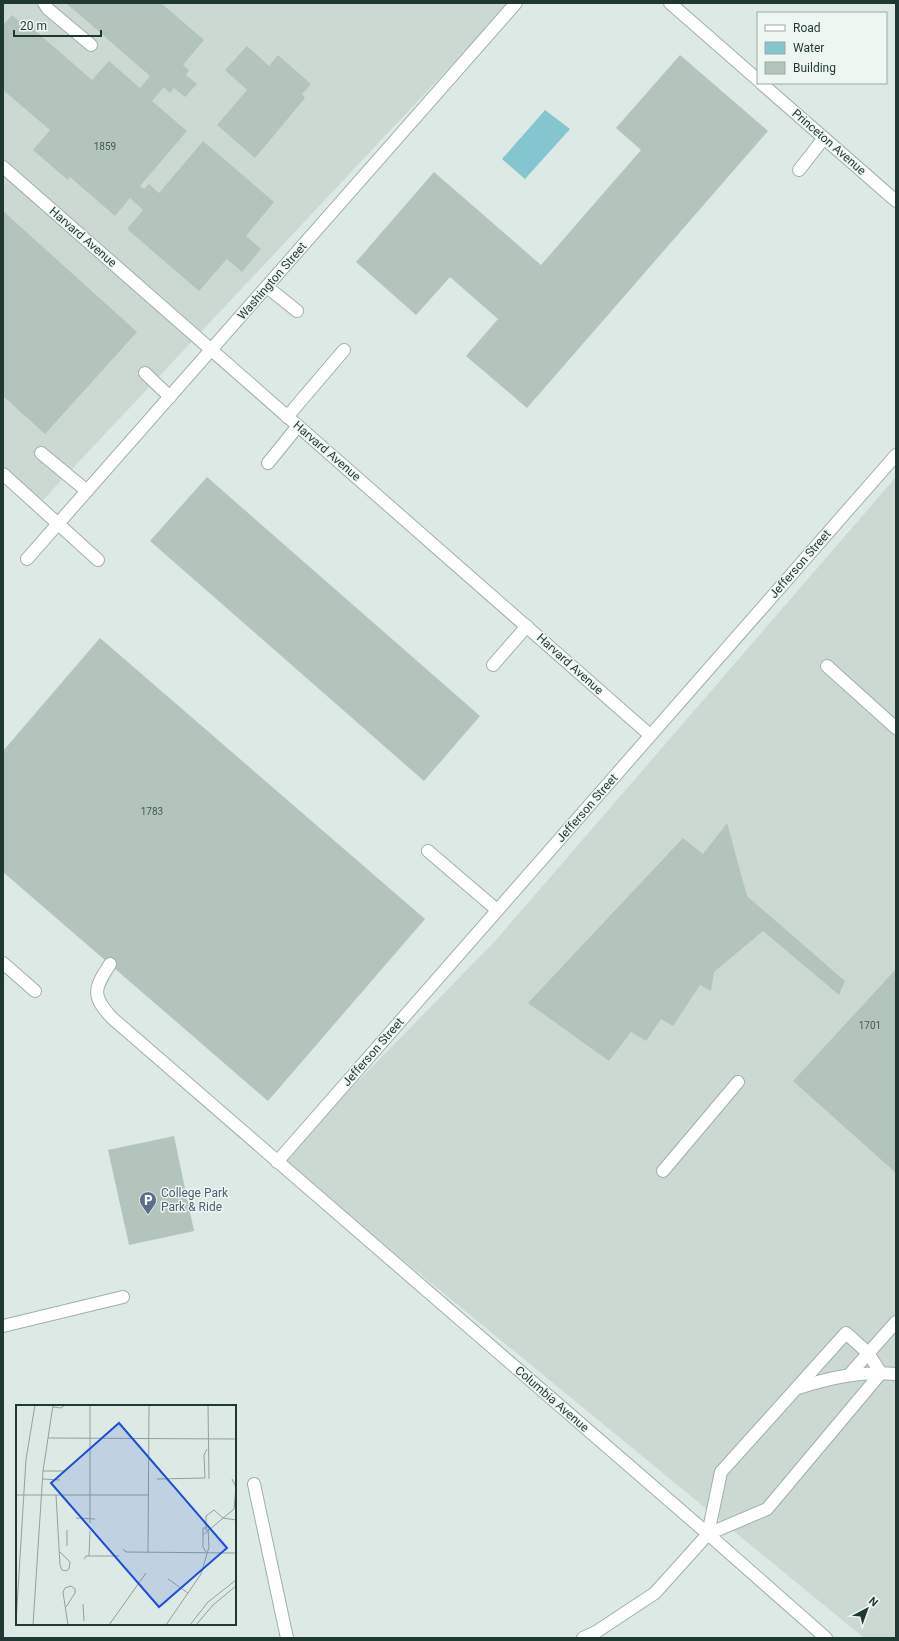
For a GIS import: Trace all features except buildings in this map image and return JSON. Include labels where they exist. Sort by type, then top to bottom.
[{"type":"street","points":[[44,3],[48,9],[91,45]]},
{"type":"street","name":"Washington Street","points":[[27,559],[516,3]]},
{"type":"street","points":[[670,3],[757,79]]},
{"type":"street","name":"Princeton Avenue","points":[[762,84],[896,201]]},
{"type":"street","points":[[799,170],[824,138]]},
{"type":"street","name":"Harvard Avenue","points":[[3,167],[650,735]]},
{"type":"street","points":[[267,287],[297,311]]},
{"type":"street","points":[[287,416],[344,350]]},
{"type":"street","points":[[145,373],[170,397]]},
{"type":"street","points":[[268,463],[298,426]]},
{"type":"street","points":[[41,453],[87,491]]},
{"type":"street","name":"Jefferson Street","points":[[277,1162],[896,455]]},
{"type":"street","points":[[3,474],[98,560]]},
{"type":"street","points":[[493,666],[527,626]]},
{"type":"street","points":[[827,666],[896,728]]},
{"type":"street","points":[[428,851],[498,910]]},
{"type":"street","points":[[3,963],[35,991]]},
{"type":"street","name":"Columbia Avenue","points":[[110,964],[98,982],[96,994],[101,1006],[112,1018],[826,1638]]},
{"type":"street","points":[[663,1171],[738,1082]]},
{"type":"street","points":[[3,1326],[123,1297]]},
{"type":"street","points":[[849,1375],[896,1322]]},
{"type":"street","points":[[708,1534],[721,1472],[846,1333],[868,1353],[881,1373]]},
{"type":"street","points":[[583,1638],[596,1632],[655,1594],[708,1534],[767,1510],[881,1373]]},
{"type":"street","points":[[797,1388],[833,1377],[881,1373],[896,1374]]},
{"type":"street","points":[[254,1484],[287,1638]]},
{"type":"shaded area","points":[[3,3],[510,3],[43,500],[3,471]]},
{"type":"shaded area","points":[[896,477],[896,1638],[864,1638],[281,1160],[496,940]]},
{"type":"water","points":[[545,110],[570,129],[525,179],[502,159]]},
{"type":"place","name":"College Park Park & Ride","points":[[148,1215]]}]
